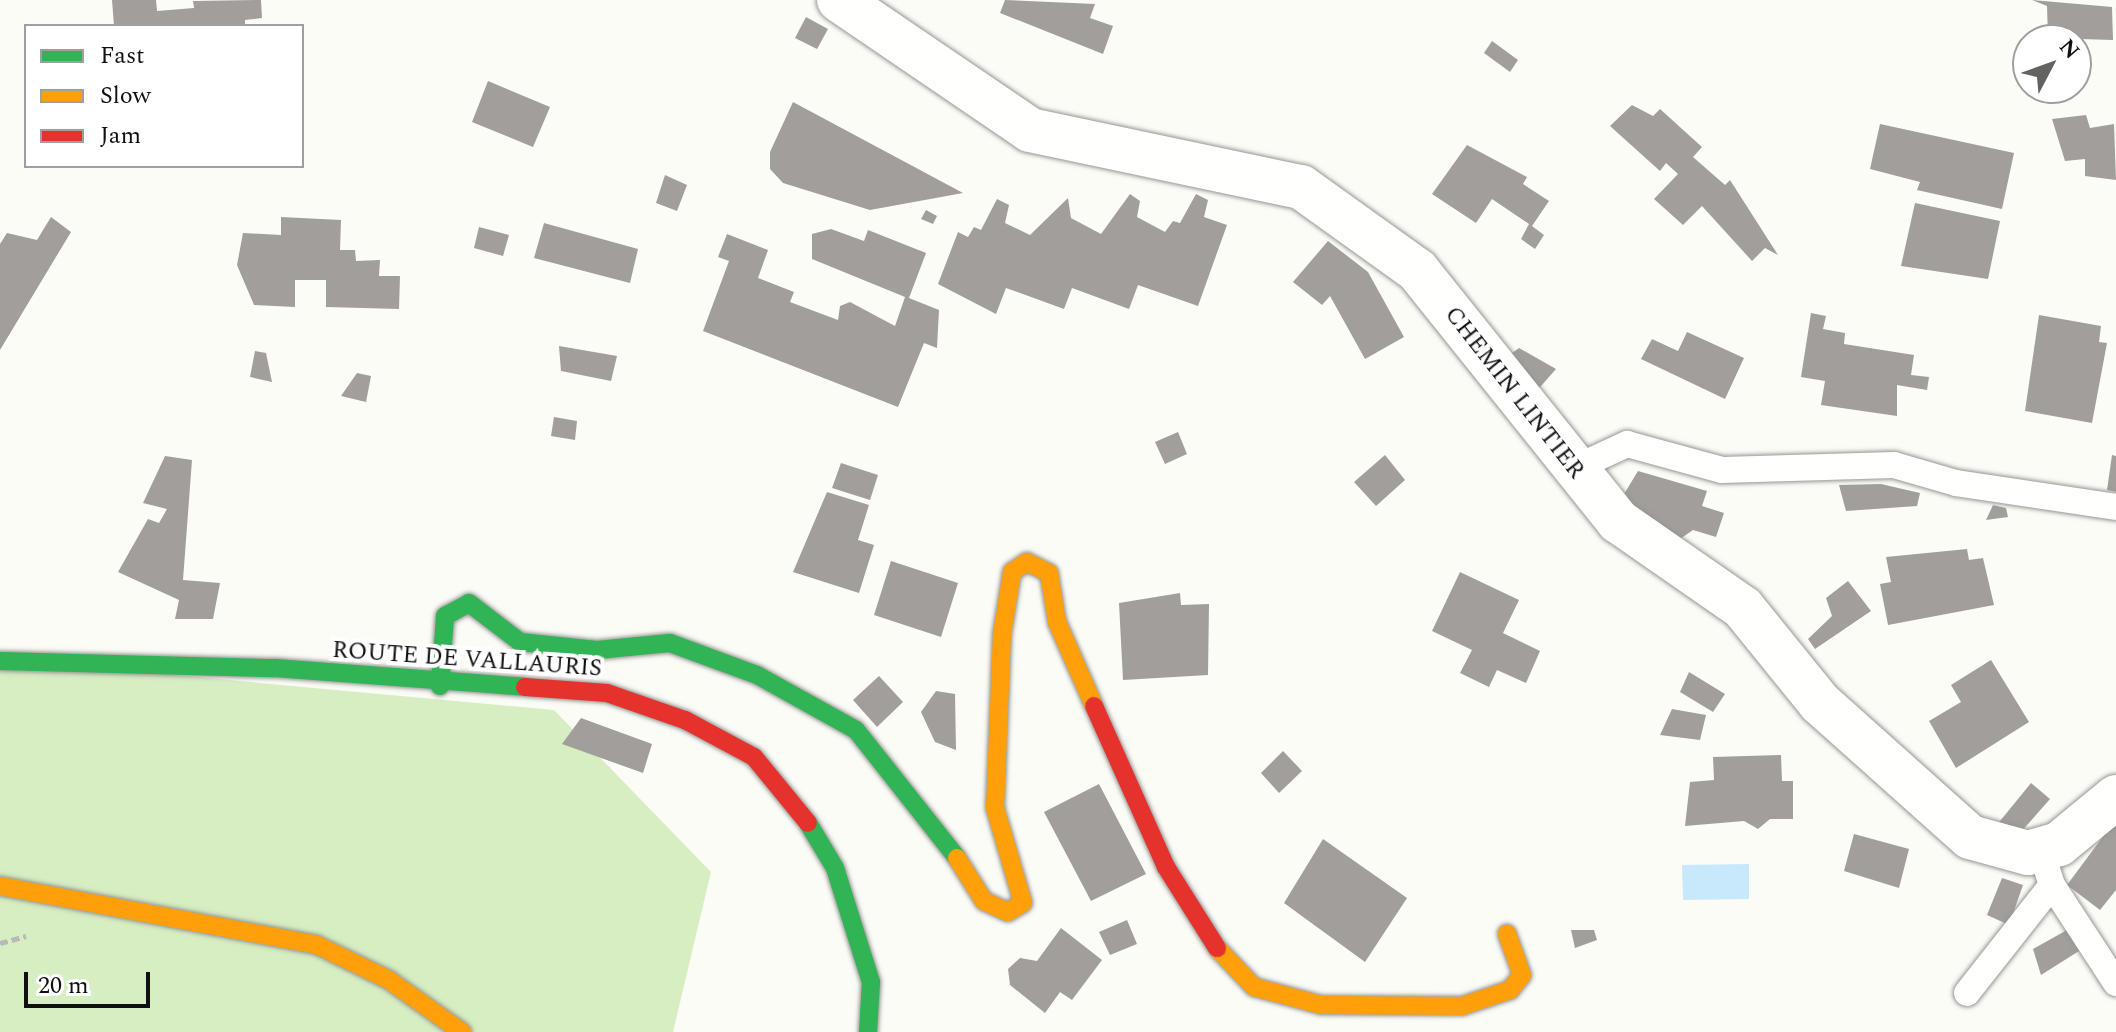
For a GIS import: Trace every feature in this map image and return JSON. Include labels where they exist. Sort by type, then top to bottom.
[{"type":"street","name":"CHEMIN LINTIER","points":[[839,0],[1030,130],[1301,187],[1417,270],[1573,469],[1618,521],[1743,608],[1820,703],[1970,837],[2028,853],[2046,867]]},
{"type":"street","points":[[440,686],[445,616],[469,603],[520,642],[597,650],[670,643],[757,675],[856,730],[940,831],[984,901],[1008,912],[1023,903],[995,808],[1002,634],[1012,572],[1027,562],[1049,573],[1057,622],[1166,867],[1207,938],[1254,987],[1321,1005],[1462,1006],[1510,990],[1522,975],[1507,934]]},
{"type":"street","name":"ROUTE DE VALLAURIS","points":[[0,661],[275,668],[440,686],[607,693],[685,720],[754,757],[798,807],[858,923],[871,982],[868,1032]]},
{"type":"street","points":[[2046,867],[2059,844],[2116,797]]},
{"type":"street","points":[[0,886],[317,945],[389,980],[462,1032]]},
{"type":"lane","points":[[1573,469],[1627,444],[1722,470],[1894,465],[1956,483],[2116,507]]},
{"type":"lane","points":[[1967,993],[2046,867],[2116,983]]},
{"type":"green space","points":[[0,659],[554,710],[711,872],[673,1032],[0,1032]]},
{"type":"water","points":[[1749,864],[1749,899],[1683,900],[1682,865]]},
{"type":"building","points":[[112,0],[156,0],[157,11],[194,8],[193,1],[261,0],[262,18],[245,20],[245,24],[114,24]]},
{"type":"building","points":[[1005,0],[1095,4],[1090,18],[1113,26],[1103,54],[1000,13]]},
{"type":"building","points":[[2032,0],[2112,7],[2113,40],[2092,39],[2092,24],[2048,24],[2047,6]]},
{"type":"building","points":[[806,17],[828,29],[817,49],[795,38]]},
{"type":"building","points":[[1492,41],[1518,60],[1510,72],[1484,53]]},
{"type":"building","points":[[488,81],[550,107],[533,147],[472,122]]},
{"type":"building","points":[[793,102],[963,193],[870,210],[783,183],[770,169],[770,152]]},
{"type":"building","points":[[1632,105],[1653,116],[1660,109],[1702,147],[1693,157],[1725,185],[1730,180],[1778,255],[1765,248],[1752,261],[1702,206],[1683,225],[1654,199],[1678,174],[1666,163],[1660,171],[1610,126]]},
{"type":"building","points":[[2086,115],[2090,128],[2114,124],[2116,180],[2085,176],[2085,159],[2065,161],[2052,119]]},
{"type":"building","points":[[1880,124],[2014,153],[2002,209],[1917,190],[1920,182],[1870,169]]},
{"type":"building","points":[[1467,145],[1527,177],[1523,184],[1549,201],[1532,226],[1544,235],[1535,249],[1521,239],[1529,224],[1492,199],[1476,223],[1432,194]]},
{"type":"building","points":[[665,175],[687,185],[677,211],[656,203]]},
{"type":"building","points":[[1130,194],[1140,201],[1137,217],[1165,232],[1173,221],[1180,223],[1196,194],[1208,200],[1204,217],[1227,225],[1198,306],[1138,285],[1129,309],[1072,288],[1064,309],[1006,288],[996,314],[938,284],[958,232],[968,237],[974,227],[981,230],[997,199],[1009,205],[1005,223],[1030,235],[1068,198],[1071,218],[1101,234]]},
{"type":"building","points":[[1915,203],[2000,221],[1988,279],[1901,266]]},
{"type":"building","points":[[926,210],[937,216],[933,224],[921,219]]},
{"type":"building","points":[[51,217],[71,232],[0,350],[0,244],[7,233],[37,240]]},
{"type":"building","points":[[281,217],[341,220],[340,250],[355,250],[356,261],[380,260],[379,276],[400,276],[399,309],[326,307],[326,280],[295,280],[295,307],[254,305],[237,265],[243,233],[281,235]]},
{"type":"building","points":[[544,223],[638,249],[630,283],[534,258]]},
{"type":"building","points":[[479,227],[509,235],[503,256],[474,248]]},
{"type":"building","points":[[831,229],[864,241],[868,230],[926,253],[909,298],[939,310],[937,348],[924,343],[898,407],[703,331],[729,261],[718,257],[727,234],[768,250],[758,278],[794,292],[790,302],[838,320],[840,306],[850,302],[895,326],[905,297],[812,259],[812,234]]},
{"type":"building","points":[[1328,241],[1368,272],[1404,337],[1365,359],[1330,296],[1322,305],[1293,282]]},
{"type":"building","points":[[1811,313],[1826,316],[1823,329],[1845,333],[1844,344],[1914,355],[1911,375],[1929,377],[1927,390],[1897,385],[1897,416],[1821,405],[1825,381],[1801,377]]},
{"type":"building","points":[[2039,315],[2101,326],[2099,342],[2107,343],[2092,423],[2025,411]]},
{"type":"building","points":[[1687,332],[1744,358],[1725,399],[1641,359],[1652,339],[1678,351]]},
{"type":"building","points":[[559,346],[617,356],[611,381],[561,371]]},
{"type":"building","points":[[1519,348],[1556,369],[1534,394],[1505,358]]},
{"type":"building","points":[[255,351],[266,353],[272,382],[250,377]]},
{"type":"building","points":[[357,373],[371,376],[366,402],[341,396]]},
{"type":"building","points":[[554,417],[577,421],[575,440],[551,436]]},
{"type":"building","points":[[1178,432],[1187,454],[1165,464],[1155,442]]},
{"type":"building","points":[[1385,455],[1405,480],[1376,506],[1354,482]]},
{"type":"building","points":[[2112,455],[2116,456],[2116,492],[2107,490]]},
{"type":"building","points":[[165,456],[192,460],[183,580],[220,583],[213,619],[175,619],[179,600],[118,572],[148,519],[159,523],[167,509],[143,503]]},
{"type":"building","points":[[841,463],[878,475],[870,500],[832,488]]},
{"type":"building","points":[[1638,471],[1707,491],[1702,506],[1724,513],[1716,537],[1693,530],[1680,539],[1618,504]]},
{"type":"building","points":[[1881,484],[1920,493],[1917,506],[1846,511],[1839,485]]},
{"type":"building","points":[[827,492],[869,505],[858,540],[874,545],[859,593],[793,572]]},
{"type":"building","points":[[1993,505],[2006,508],[2008,517],[1986,520]]},
{"type":"building","points":[[1967,549],[1969,560],[1983,558],[1994,605],[1888,625],[1880,584],[1891,582],[1886,557]]},
{"type":"building","points":[[891,561],[958,583],[941,637],[874,615]]},
{"type":"building","points":[[1460,572],[1519,600],[1503,633],[1540,651],[1526,683],[1497,670],[1489,687],[1460,673],[1472,650],[1432,631]]},
{"type":"building","points":[[1848,581],[1871,611],[1815,649],[1808,639],[1832,616],[1826,598]]},
{"type":"building","points":[[1180,593],[1181,605],[1209,604],[1208,675],[1123,680],[1119,603]]},
{"type":"building","points":[[1991,660],[2029,722],[1956,768],[1929,721],[1961,702],[1951,685]]},
{"type":"building","points":[[1689,672],[1725,694],[1713,712],[1680,692]]},
{"type":"building","points":[[879,676],[903,702],[877,727],[853,700]]},
{"type":"building","points":[[936,691],[955,694],[956,750],[935,742],[921,712]]},
{"type":"building","points":[[1672,709],[1706,715],[1700,740],[1660,735]]},
{"type":"building","points":[[581,718],[652,744],[643,773],[562,744]]},
{"type":"building","points":[[1283,751],[1302,771],[1279,793],[1261,773]]},
{"type":"building","points":[[1781,755],[1782,781],[1793,781],[1793,819],[1770,819],[1758,829],[1744,821],[1685,826],[1690,782],[1714,780],[1713,757]]},
{"type":"building","points":[[2031,783],[2050,799],[2013,841],[1996,826]]},
{"type":"building","points":[[1099,784],[1146,874],[1091,901],[1044,812]]},
{"type":"building","points":[[2116,819],[2116,890],[2100,910],[2067,885]]},
{"type":"building","points":[[1854,834],[1909,849],[1899,888],[1844,871]]},
{"type":"building","points":[[1323,839],[1407,898],[1365,962],[1284,903]]},
{"type":"building","points":[[2002,878],[2023,885],[2009,925],[1987,915]]},
{"type":"building","points":[[1127,920],[1137,944],[1110,955],[1099,932]]},
{"type":"building","points":[[1061,928],[1102,960],[1072,1000],[1060,992],[1045,1013],[1010,985],[1008,969],[1020,958],[1037,961]]},
{"type":"building","points":[[1571,930],[1594,930],[1597,940],[1575,948]]},
{"type":"building","points":[[2067,930],[2079,951],[2041,975],[2033,949]]},
{"type":"traffic: fast","points":[[440,686],[445,616],[469,603],[520,642],[597,650],[670,643],[757,675],[856,730],[957,858]]},
{"type":"traffic: fast","points":[[0,661],[275,668],[525,687]]},
{"type":"traffic: fast","points":[[808,823],[835,868],[871,982],[868,1032]]},
{"type":"traffic: slow","points":[[957,858],[984,901],[1008,912],[1023,903],[995,808],[1002,634],[1012,572],[1027,562],[1049,573],[1057,622],[1094,706]]},
{"type":"traffic: slow","points":[[0,886],[317,945],[389,980],[462,1032]]},
{"type":"traffic: slow","points":[[1217,948],[1254,987],[1321,1005],[1462,1006],[1510,990],[1522,975],[1507,934]]},
{"type":"traffic: jam","points":[[525,687],[607,693],[685,720],[754,757],[808,823]]},
{"type":"traffic: jam","points":[[1094,706],[1166,867],[1217,948]]}]
